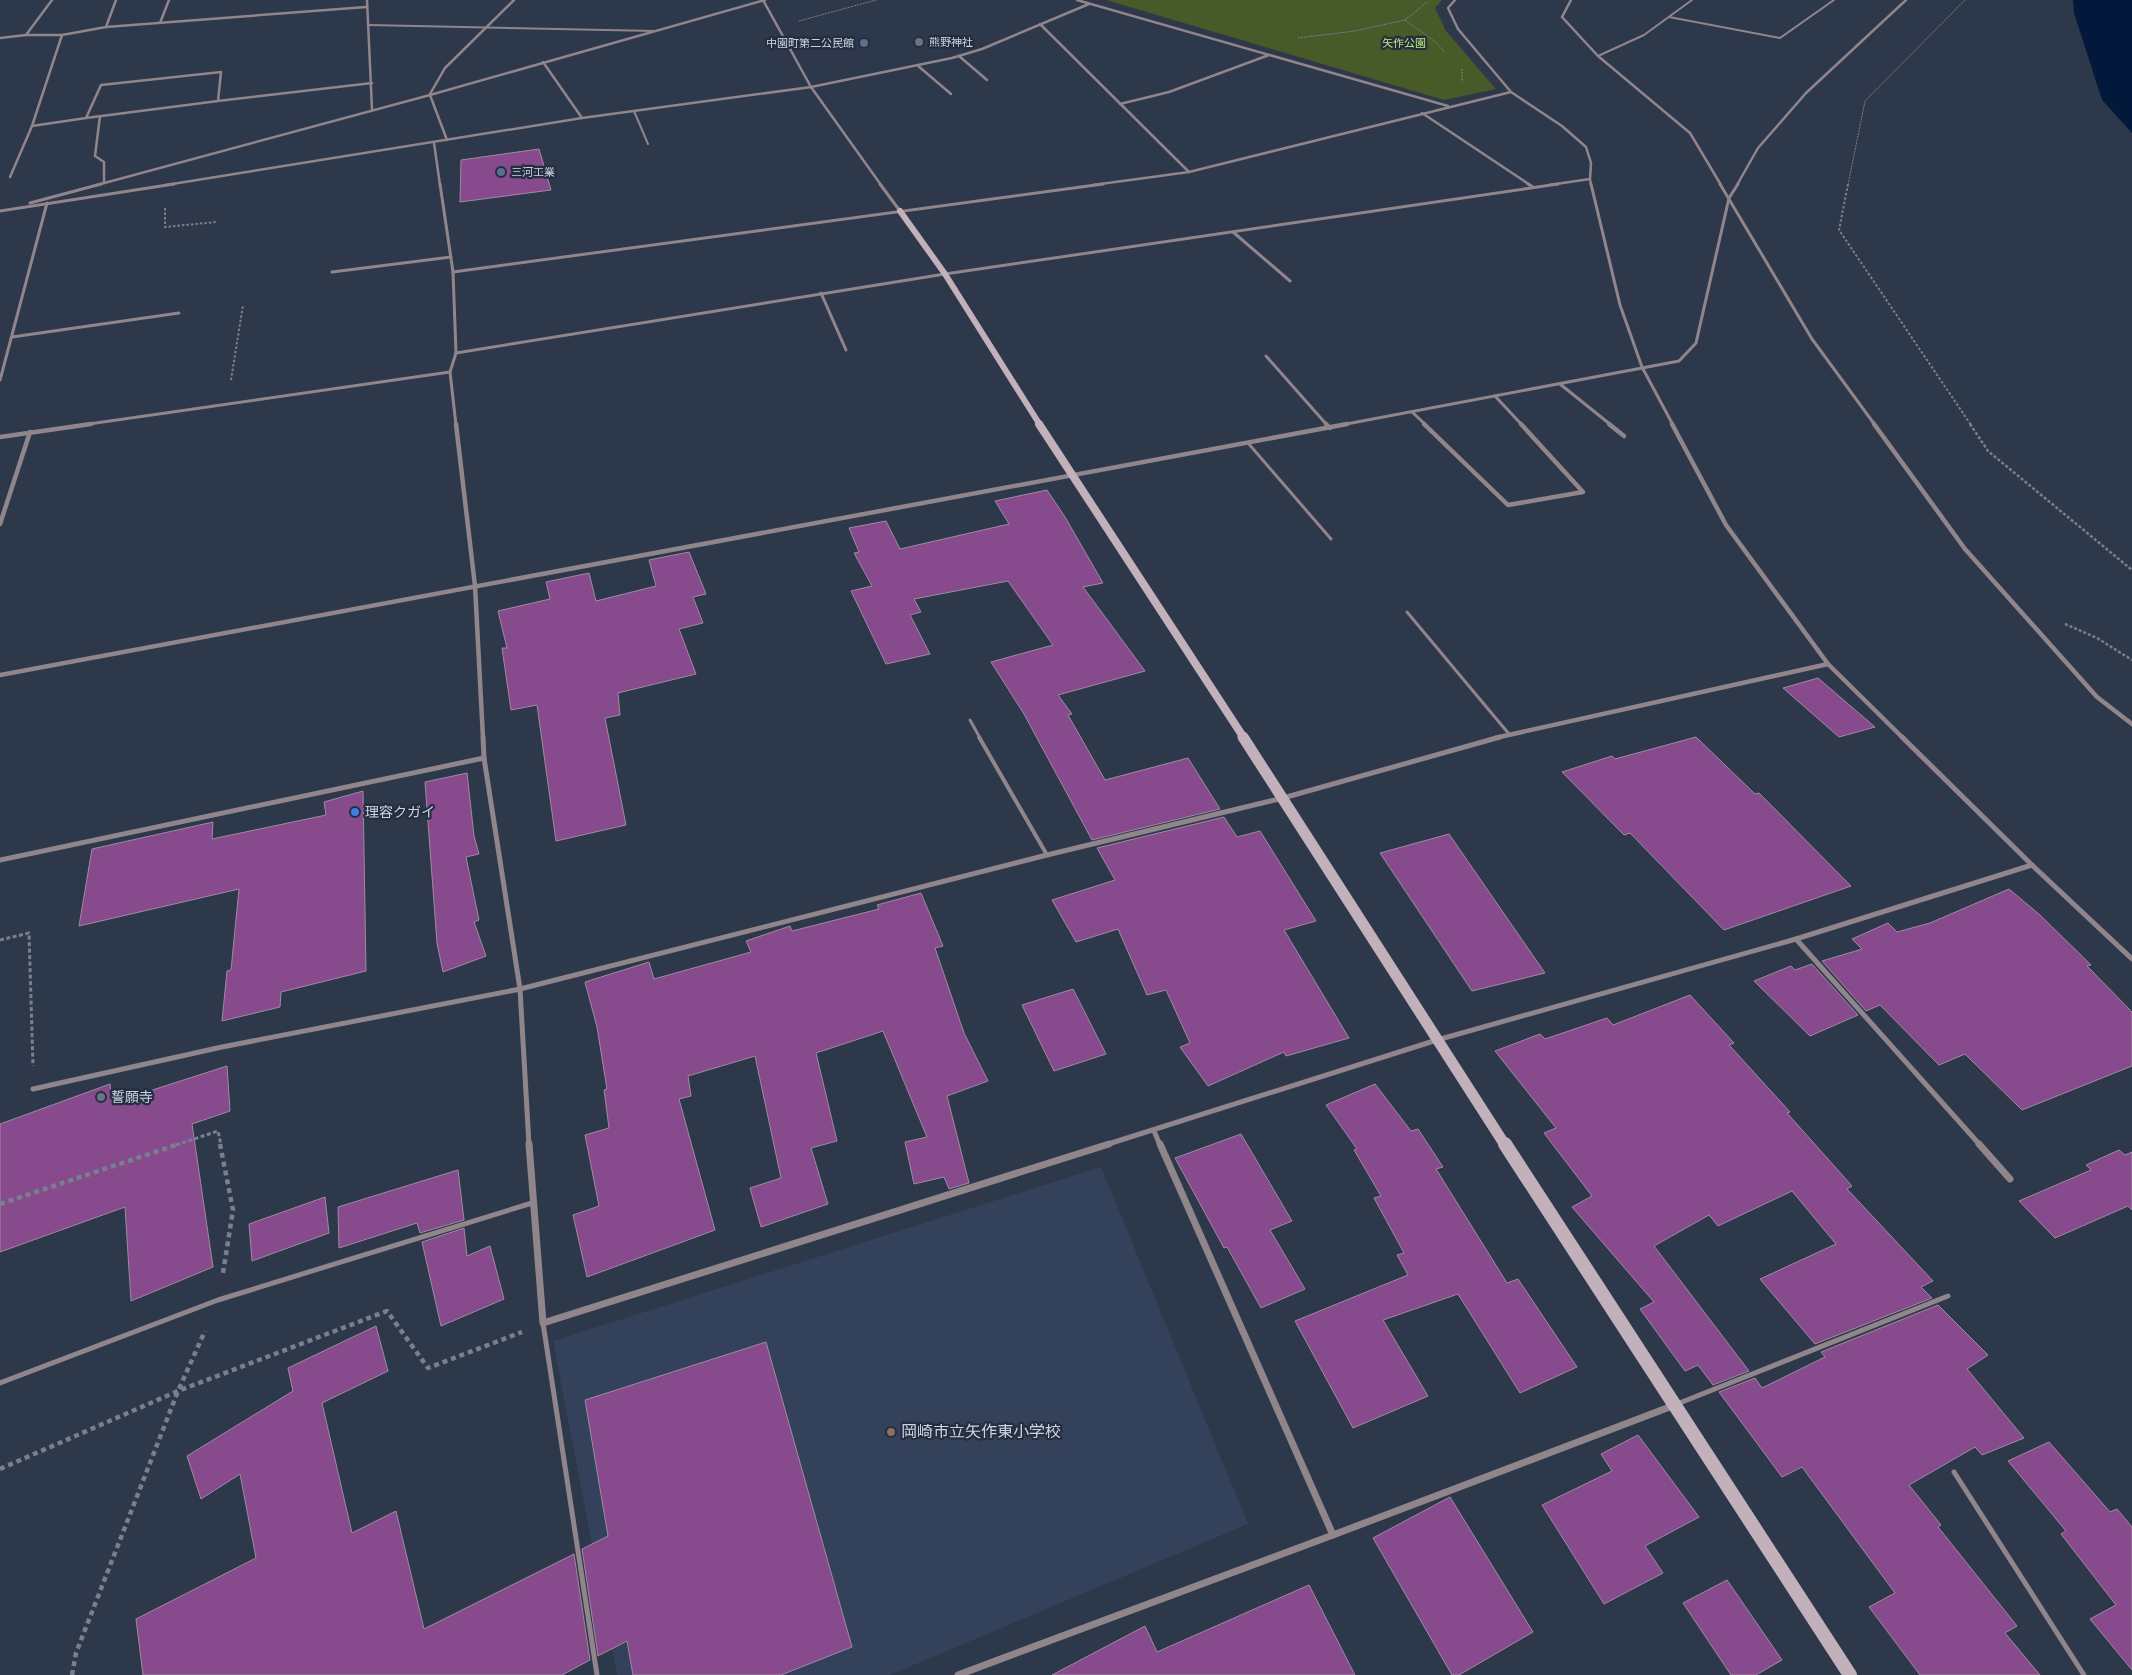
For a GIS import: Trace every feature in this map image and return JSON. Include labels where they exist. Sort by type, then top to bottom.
[{"type":"street","points":[[26,35],[52,0]]},
{"type":"street","points":[[106,27],[116,0]]},
{"type":"street","points":[[160,23],[169,0]]},
{"type":"street","points":[[367,0],[372,109]]},
{"type":"street","points":[[447,140],[430,95],[445,68],[514,0]]},
{"type":"street","points":[[5,210],[372,109],[430,95],[764,0],[811,87],[944,274],[1072,476],[1283,798],[1437,1040],[1850,1675]]},
{"type":"street","points":[[1076,0],[1448,106]]},
{"type":"street","points":[[1454,0],[1448,8],[1458,29],[1511,92],[1562,126],[1586,147],[1591,163],[1590,179],[1620,305],[1642,367],[1726,526],[1828,664],[2032,865],[2132,959]]},
{"type":"street","points":[[1571,0],[1562,17],[1570,27],[1598,56],[1690,133],[1812,339],[1965,549],[2097,697],[2132,724]]},
{"type":"street","points":[[0,675],[1330,428],[1642,367],[1679,362],[1696,343],[1729,198],[1754,158],[1758,148],[1793,106],[1906,0]]},
{"type":"street","points":[[0,211],[582,118],[811,87],[960,56],[982,49],[1089,4]]},
{"type":"street","points":[[0,38],[26,35],[62,35],[106,27],[366,7]]},
{"type":"street","points":[[1040,24],[1189,172]]},
{"type":"street","points":[[10,177],[32,126],[62,35]]},
{"type":"street","points":[[1120,104],[1170,92],[1270,55]]},
{"type":"street","points":[[960,56],[987,80]]},
{"type":"street","points":[[543,62],[582,118]]},
{"type":"street","points":[[917,65],[951,94]]},
{"type":"street","points":[[86,118],[101,85],[221,72],[218,101]]},
{"type":"street","points":[[32,126],[372,83]]},
{"type":"street","points":[[453,272],[1189,172],[1448,106],[1511,92]]},
{"type":"street","points":[[1422,113],[1533,187]]},
{"type":"street","points":[[100,116],[94,156],[104,162],[104,183]]},
{"type":"street","points":[[434,143],[453,272],[456,353],[450,372],[475,586],[484,758],[520,990],[532,1203],[543,1323],[1437,1040],[1796,938],[2032,865]]},
{"type":"street","points":[[456,353],[944,274],[1590,179]]},
{"type":"street","points":[[0,380],[47,203]]},
{"type":"street","points":[[1233,232],[1290,281]]},
{"type":"street","points":[[332,272],[451,257]]},
{"type":"street","points":[[821,294],[846,350]]},
{"type":"street","points":[[12,337],[179,313]]},
{"type":"street","points":[[1266,356],[1330,428]]},
{"type":"street","points":[[0,437],[450,372]]},
{"type":"street","points":[[1560,384],[1624,436]]},
{"type":"street","points":[[1412,412],[1508,505],[1583,492],[1495,396]]},
{"type":"street","points":[[0,524],[30,432]]},
{"type":"street","points":[[34,1089],[222,1047],[520,990],[1047,855],[1283,798],[1510,734],[1828,664]]},
{"type":"street","points":[[0,860],[484,758]]},
{"type":"street","points":[[1796,938],[2010,1179]]},
{"type":"street","points":[[1154,1131],[1333,1535]]},
{"type":"street","points":[[958,1675],[1675,1405]]},
{"type":"lane","points":[[1598,56],[1644,35],[1692,0]]},
{"type":"lane","points":[[1669,17],[1780,38],[1834,0]]},
{"type":"lane","points":[[368,25],[655,31]]},
{"type":"lane","points":[[634,111],[648,144]]},
{"type":"lane","points":[[1248,443],[1331,539]]},
{"type":"lane","points":[[1407,612],[1510,734]]},
{"type":"lane","points":[[970,720],[1047,855]]},
{"type":"lane","points":[[0,1383],[218,1300],[532,1203]]},
{"type":"lane","points":[[1675,1405],[1948,1296]]},
{"type":"lane","points":[[543,1323],[596,1675]]},
{"type":"lane","points":[[1954,1472],[2084,1675]]},
{"type":"path","points":[[778,27],[876,0]]},
{"type":"path","points":[[1294,37],[1302,38],[1354,31],[1405,20],[1429,0]]},
{"type":"path","points":[[1965,0],[1865,101],[1839,230],[1988,451],[2132,570]]},
{"type":"path","points":[[1405,20],[1434,41],[1445,52]]},
{"type":"path","points":[[1300,42],[1302,38]]},
{"type":"path","points":[[1456,64],[1462,69],[1461,85]]},
{"type":"path","points":[[166,185],[165,228],[216,222]]},
{"type":"path","points":[[228,403],[243,305]]},
{"type":"path","points":[[2063,623],[2097,638],[2132,660]]},
{"type":"path","points":[[0,940],[28,933],[34,1089]]},
{"type":"path","points":[[0,1468],[178,1391],[387,1310],[428,1368],[543,1323]]},
{"type":"shaded area","points":[[2073,0],[2132,0],[2132,133],[2102,100],[2074,13]]},
{"type":"shaded area","name":"岡崎市立矢作東小学校","points":[[1101,1167],[1248,1524],[890,1675],[617,1675],[553,1341]]},
{"type":"green space","name":"矢作公園","points":[[1106,0],[1442,0],[1435,8],[1446,31],[1496,89],[1444,100]]},
{"type":"building","points":[[539,149],[551,190],[460,202],[461,160]]},
{"type":"building","points":[[1047,490],[1103,583],[1083,587],[1145,671],[1058,695],[1072,714],[1068,715],[1105,780],[1188,758],[1220,809],[1092,840],[1024,714],[991,662],[1053,645],[1008,581],[914,599],[921,612],[910,615],[930,654],[886,664],[851,591],[872,586],[854,553],[859,552],[849,528],[886,521],[900,549],[1009,524],[995,501]]},
{"type":"building","points":[[689,552],[706,594],[693,597],[703,623],[679,629],[696,674],[618,693],[620,715],[605,718],[626,825],[556,841],[537,705],[511,710],[502,648],[507,648],[498,611],[550,599],[546,582],[589,573],[596,601],[656,586],[649,560]]},
{"type":"building","points":[[1818,678],[1875,727],[1839,737],[1783,688]]},
{"type":"building","points":[[1696,737],[1755,794],[1759,793],[1851,886],[1724,930],[1630,833],[1624,835],[1562,772],[1612,756],[1615,759]]},
{"type":"building","points":[[467,773],[474,836],[479,854],[466,857],[479,920],[474,922],[486,956],[443,972],[437,943],[425,782]]},
{"type":"building","points":[[363,791],[366,971],[281,992],[280,1007],[222,1021],[227,971],[231,970],[239,889],[79,926],[92,849],[213,822],[212,839],[326,815],[324,802]]},
{"type":"building","points":[[1224,817],[1237,837],[1260,831],[1316,921],[1284,930],[1349,1038],[1286,1056],[1284,1052],[1208,1086],[1180,1047],[1190,1043],[1166,990],[1147,995],[1118,929],[1076,942],[1052,900],[1115,880],[1097,848]]},
{"type":"building","points":[[1449,834],[1545,973],[1472,991],[1380,853]]},
{"type":"building","points":[[2009,889],[2040,915],[2091,965],[2087,966],[2132,1012],[2132,1066],[2022,1110],[1965,1054],[1939,1065],[1880,1005],[1866,1011],[1822,961],[1862,949],[1852,939],[1888,923],[1897,932],[1930,923]]},
{"type":"building","points":[[921,893],[943,946],[935,948],[964,1033],[988,1081],[947,1096],[969,1183],[949,1189],[944,1177],[914,1184],[905,1142],[927,1137],[883,1031],[816,1053],[837,1141],[811,1148],[828,1204],[761,1227],[750,1188],[781,1178],[755,1056],[688,1076],[691,1096],[679,1099],[715,1230],[587,1277],[573,1215],[599,1206],[585,1135],[609,1128],[604,1090],[607,1089],[597,1027],[585,982],[649,962],[654,979],[751,952],[746,941],[790,926],[792,931],[879,909],[877,905]]},
{"type":"building","points":[[1812,964],[1858,1015],[1810,1036],[1754,981],[1791,966],[1795,970]]},
{"type":"building","points":[[1073,989],[1106,1054],[1054,1071],[1022,1005]]},
{"type":"building","points":[[1690,995],[1734,1043],[1729,1045],[1790,1112],[1787,1113],[1852,1186],[1847,1189],[1933,1281],[1921,1287],[1932,1298],[1815,1344],[1760,1279],[1836,1244],[1792,1191],[1718,1226],[1709,1215],[1654,1246],[1749,1371],[1713,1385],[1698,1365],[1685,1371],[1640,1309],[1654,1302],[1572,1207],[1592,1196],[1544,1133],[1556,1128],[1495,1051],[1540,1034],[1545,1039],[1607,1018],[1613,1025]]},
{"type":"building","points":[[227,1066],[230,1111],[192,1124],[213,1267],[131,1301],[125,1207],[0,1252],[0,1124],[110,1084],[112,1103]]},
{"type":"building","points":[[1375,1084],[1411,1131],[1418,1129],[1443,1167],[1436,1169],[1507,1283],[1518,1279],[1577,1367],[1520,1393],[1458,1294],[1383,1320],[1428,1396],[1353,1428],[1295,1321],[1408,1275],[1397,1255],[1404,1253],[1374,1198],[1381,1196],[1354,1150],[1357,1149],[1326,1105]]},
{"type":"building","points":[[1241,1134],[1292,1221],[1270,1230],[1305,1289],[1261,1308],[1227,1247],[1224,1248],[1175,1158]]},
{"type":"building","points":[[2119,1150],[2125,1155],[2132,1152],[2132,1210],[2128,1206],[2055,1238],[2019,1201],[2091,1170],[2086,1165]]},
{"type":"building","points":[[458,1170],[464,1220],[420,1233],[417,1223],[339,1248],[338,1207]]},
{"type":"building","points":[[325,1197],[329,1233],[252,1261],[249,1224]]},
{"type":"building","points":[[464,1228],[467,1256],[490,1246],[504,1299],[441,1326],[422,1242]]},
{"type":"building","points":[[1938,1305],[1988,1355],[1967,1369],[2024,1438],[1982,1455],[1975,1447],[1909,1485],[1941,1525],[1938,1527],[2017,1626],[2005,1633],[2040,1675],[1920,1675],[1869,1607],[1895,1593],[1802,1467],[1782,1477],[1719,1392],[1755,1378],[1762,1388],[1825,1357],[1821,1352]]},
{"type":"building","points":[[376,1326],[388,1371],[322,1403],[352,1533],[396,1511],[424,1629],[574,1554],[590,1660],[562,1675],[143,1675],[136,1619],[256,1558],[240,1474],[201,1499],[187,1456],[293,1391],[288,1368]]},
{"type":"building","points":[[766,1342],[852,1647],[781,1675],[633,1675],[627,1641],[598,1656],[582,1549],[608,1536],[585,1400]]},
{"type":"building","points":[[1638,1435],[1699,1517],[1645,1546],[1663,1573],[1604,1604],[1542,1505],[1612,1471],[1601,1454]]},
{"type":"building","points":[[2049,1442],[2110,1512],[2117,1509],[2132,1527],[2132,1670],[2090,1619],[2116,1605],[2061,1534],[2066,1531],[2008,1461]]},
{"type":"building","points":[[1450,1497],[1533,1632],[1459,1675],[1452,1675],[1373,1538]]},
{"type":"building","points":[[1727,1580],[1782,1660],[1756,1675],[1731,1675],[1683,1603]]},
{"type":"building","points":[[1309,1585],[1355,1675],[1052,1675],[1145,1626],[1157,1652]]},
{"type":"place","name":"熊野神社","points":[[919,42]]},
{"type":"place","name":"中園町第二公民館","points":[[864,43]]},
{"type":"place","name":"三河工業","points":[[501,172]]},
{"type":"place","name":"理容クガイ","points":[[355,812]]},
{"type":"place","name":"誓願寺","points":[[101,1097]]},
{"type":"place","name":"岡崎市立矢作東小学校","points":[[891,1432]]}]
